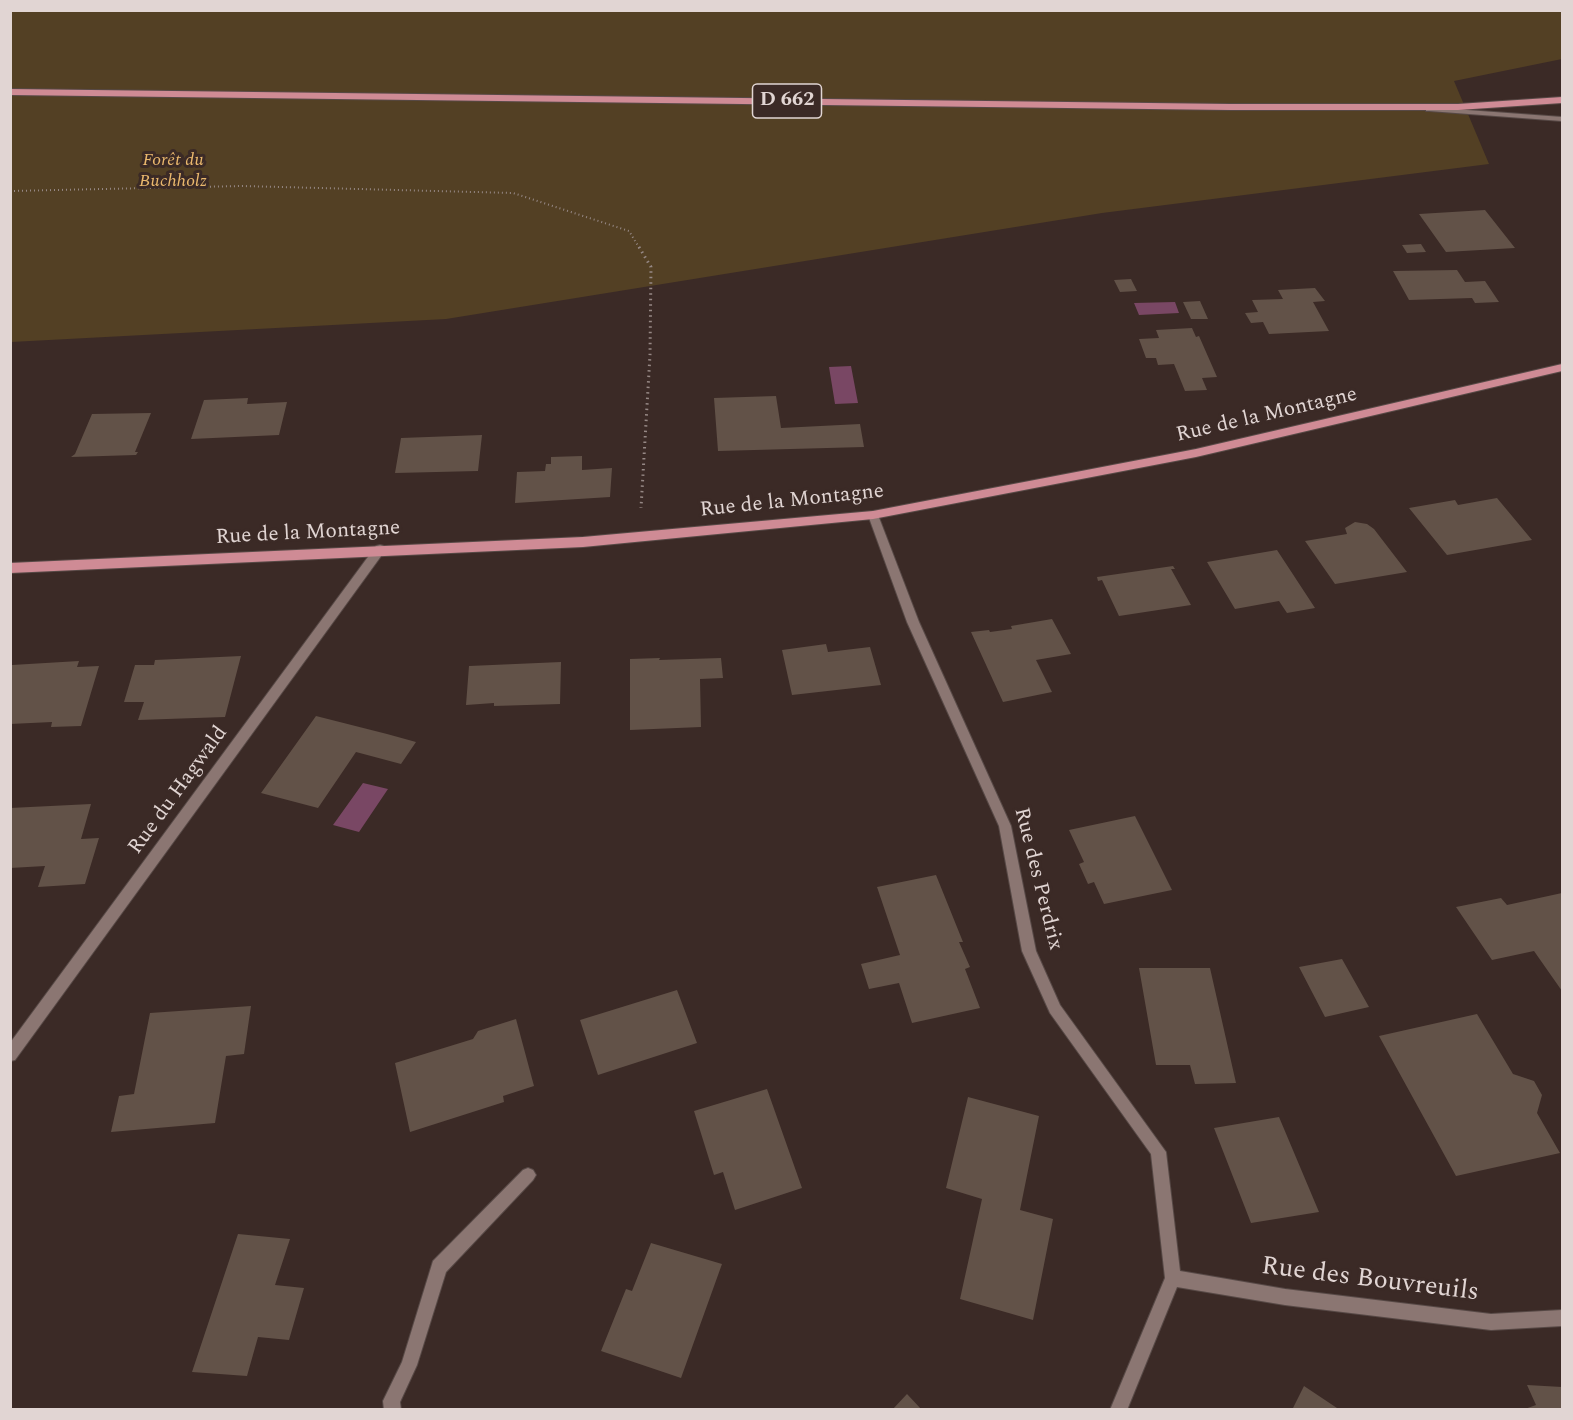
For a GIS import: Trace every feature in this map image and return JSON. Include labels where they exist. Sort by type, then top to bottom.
[{"type":"main road","name":"D 662","points":[[10,92],[1404,107],[1458,107],[1563,100]]},
{"type":"main road","name":"Rue de la Montagne","points":[[10,568],[380,549],[583,542],[873,515],[1196,453],[1563,368]]},
{"type":"street","points":[[1404,107],[1563,119]]},
{"type":"street","name":"Rue des Perdrix","points":[[873,515],[913,621],[1005,826],[1029,951],[1033,961],[1055,1009],[1158,1152],[1173,1278],[1118,1410]]},
{"type":"street","name":"Rue du Hagwald","points":[[10,1055],[380,549]]},
{"type":"street","points":[[393,1410],[391,1401],[409,1365],[439,1267],[528,1175]]},
{"type":"street","name":"Rue des Bouvreuils","points":[[1173,1278],[1285,1297],[1491,1322],[1563,1318]]},
{"type":"path","points":[[10,191],[265,186],[513,193],[629,231],[651,267],[650,355],[639,537]]},
{"type":"green space","name":"Forêt du Buchholz","points":[[11,11],[1562,11],[1562,59],[1454,81],[1489,164],[1102,213],[446,319],[11,342]]},
{"type":"shaded area","points":[[1175,302],[1179,313],[1139,315],[1134,303]]},
{"type":"shaded area","points":[[851,366],[858,403],[835,404],[829,367]]},
{"type":"shaded area","points":[[363,783],[388,789],[359,832],[333,825]]},
{"type":"building","points":[[1485,210],[1515,248],[1446,252],[1419,214]]},
{"type":"building","points":[[1421,244],[1426,252],[1407,253],[1402,245]]},
{"type":"building","points":[[1457,270],[1465,282],[1485,281],[1499,302],[1475,303],[1472,298],[1409,300],[1393,271]]},
{"type":"building","points":[[1131,279],[1137,291],[1120,292],[1114,280]]},
{"type":"building","points":[[1315,288],[1325,301],[1313,302],[1329,331],[1269,334],[1263,322],[1251,323],[1245,313],[1258,312],[1252,300],[1283,299],[1278,290]]},
{"type":"building","points":[[1200,301],[1208,319],[1191,319],[1183,302]]},
{"type":"building","points":[[1192,328],[1196,337],[1199,336],[1217,377],[1202,378],[1207,390],[1185,391],[1174,364],[1158,365],[1156,358],[1146,358],[1139,339],[1159,338],[1156,330]]},
{"type":"building","points":[[776,396],[781,428],[860,424],[864,447],[718,451],[714,398]]},
{"type":"building","points":[[248,398],[247,404],[287,402],[279,435],[191,439],[204,400]]},
{"type":"building","points":[[151,413],[135,452],[138,452],[136,455],[71,457],[75,454],[92,414]]},
{"type":"building","points":[[482,435],[478,471],[395,473],[401,438]]},
{"type":"building","points":[[582,456],[582,470],[612,468],[610,497],[515,503],[517,472],[545,471],[546,464],[551,464],[551,457]]},
{"type":"building","points":[[1497,498],[1532,540],[1447,555],[1409,508],[1455,500],[1458,505]]},
{"type":"building","points":[[1355,522],[1367,524],[1374,529],[1407,572],[1335,584],[1305,541],[1347,534],[1345,528]]},
{"type":"building","points":[[1277,550],[1315,608],[1287,613],[1279,601],[1235,609],[1207,562]]},
{"type":"building","points":[[1173,566],[1175,569],[1171,569],[1191,605],[1119,616],[1102,580],[1098,581],[1097,577]]},
{"type":"building","points":[[1052,619],[1071,654],[1036,660],[1052,692],[1003,702],[971,632],[1012,629],[1011,626]]},
{"type":"building","points":[[826,644],[828,652],[870,647],[881,685],[792,695],[782,650]]},
{"type":"building","points":[[241,656],[225,717],[138,720],[144,702],[124,702],[135,665],[154,665],[155,660]]},
{"type":"building","points":[[660,658],[659,660],[721,658],[723,678],[700,679],[701,727],[630,730],[630,659]]},
{"type":"building","points":[[79,661],[77,667],[99,666],[81,726],[51,727],[52,722],[10,724],[12,665]]},
{"type":"building","points":[[561,662],[560,704],[466,705],[469,666]]},
{"type":"building","points":[[316,716],[416,742],[401,764],[356,752],[318,808],[261,793]]},
{"type":"building","points":[[91,804],[81,839],[99,838],[85,884],[38,887],[45,866],[10,868],[10,808]]},
{"type":"building","points":[[1135,816],[1172,890],[1104,904],[1094,882],[1088,884],[1079,864],[1084,862],[1069,830]]},
{"type":"building","points":[[936,875],[963,942],[959,942],[970,967],[965,969],[980,1008],[912,1023],[899,983],[869,989],[861,964],[900,955],[877,887]]},
{"type":"building","points":[[1562,893],[1562,991],[1534,951],[1492,960],[1456,907],[1501,898],[1507,905]]},
{"type":"building","points":[[1342,959],[1369,1007],[1325,1017],[1299,967]]},
{"type":"building","points":[[1139,968],[1210,968],[1236,1083],[1195,1084],[1190,1065],[1156,1065]]},
{"type":"building","points":[[677,990],[697,1043],[598,1075],[580,1020]]},
{"type":"building","points":[[251,1006],[244,1054],[226,1056],[215,1123],[111,1132],[119,1096],[134,1094],[150,1013]]},
{"type":"building","points":[[1477,1014],[1513,1074],[1534,1081],[1542,1095],[1537,1113],[1560,1153],[1456,1176],[1379,1036]]},
{"type":"building","points":[[516,1019],[534,1086],[503,1096],[504,1102],[410,1132],[395,1063],[473,1039],[478,1031]]},
{"type":"building","points":[[767,1089],[802,1188],[735,1210],[723,1172],[714,1175],[694,1111]]},
{"type":"building","points":[[968,1097],[1039,1116],[1020,1210],[1053,1219],[1033,1320],[960,1299],[982,1199],[946,1188]]},
{"type":"building","points":[[1279,1117],[1319,1212],[1251,1223],[1214,1128]]},
{"type":"building","points":[[238,1234],[290,1239],[275,1285],[304,1288],[289,1340],[258,1337],[247,1376],[192,1372]]},
{"type":"building","points":[[651,1243],[722,1264],[681,1378],[601,1351],[626,1289],[632,1291]]},
{"type":"building","points":[[1527,1385],[1562,1387],[1562,1410],[1522,1410],[1536,1405]]},
{"type":"building","points":[[1304,1386],[1340,1410],[1292,1410]]},
{"type":"building","points":[[907,1394],[922,1410],[892,1410]]}]
